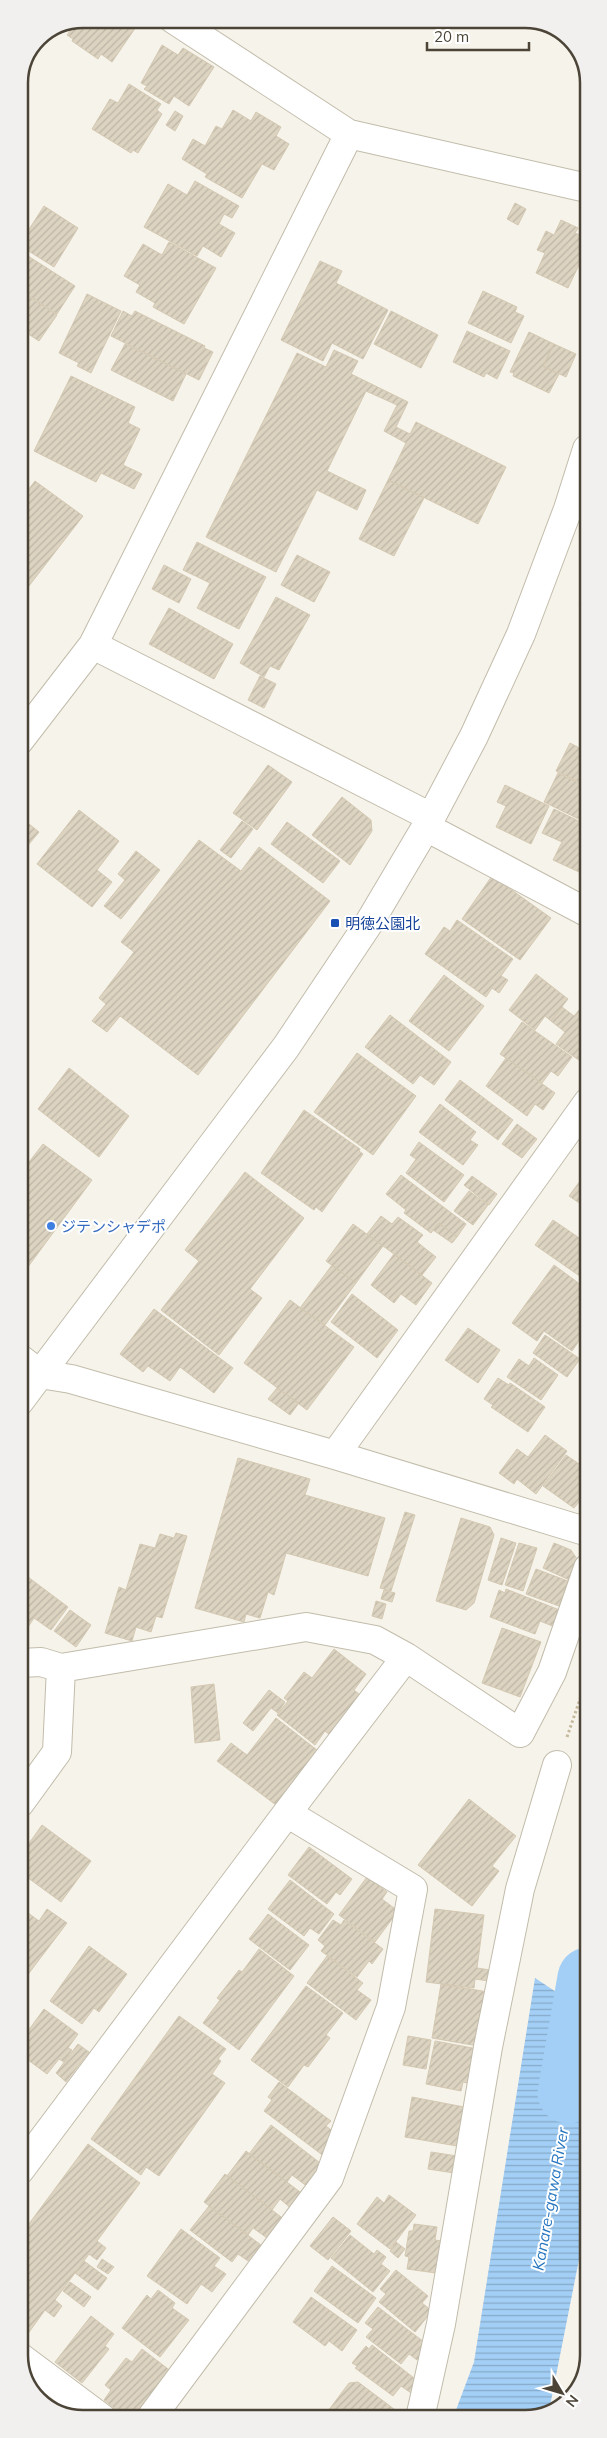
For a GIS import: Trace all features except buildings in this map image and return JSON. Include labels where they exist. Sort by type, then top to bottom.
[{"type":"street","points":[[186,27],[349,134],[580,186]]},
{"type":"street","points":[[27,731],[93,645],[349,134]]},
{"type":"street","points":[[27,1391],[286,1047],[369,924],[429,822],[474,736],[521,634],[580,471]]},
{"type":"street","points":[[93,645],[429,822],[580,907]]},
{"type":"street","points":[[334,1455],[580,1113]]},
{"type":"street","points":[[27,1364],[40,1374],[71,1379],[334,1455],[580,1530]]},
{"type":"street","points":[[27,1663],[41,1662],[62,1668],[306,1627],[374,1640],[406,1657],[520,1733],[552,1672],[580,1591]]},
{"type":"street","points":[[27,2161],[406,1657]]},
{"type":"street","points":[[27,1793],[57,1752],[62,1668]]},
{"type":"street","points":[[422,2410],[442,2324],[488,2047],[520,1888],[557,1765]]},
{"type":"street","points":[[157,2410],[329,2178],[391,2007],[412,1889],[287,1813]]},
{"type":"street","points":[[29,2363],[90,2410]]},
{"type":"path","points":[[557,1765],[580,1699]]},
{"type":"water","points":[[535,1978],[580,2008],[580,2254],[550,2404],[535,2409],[524,2410],[456,2410],[474,2362]]},
{"type":"waterway","name":"Kanare-gawa River","points":[[568,2093],[580,2024]]},
{"type":"place","name":"明徳公園北","points":[[335,923]]},
{"type":"place","name":"ジテンシャデポ","points":[[51,1226]]}]
